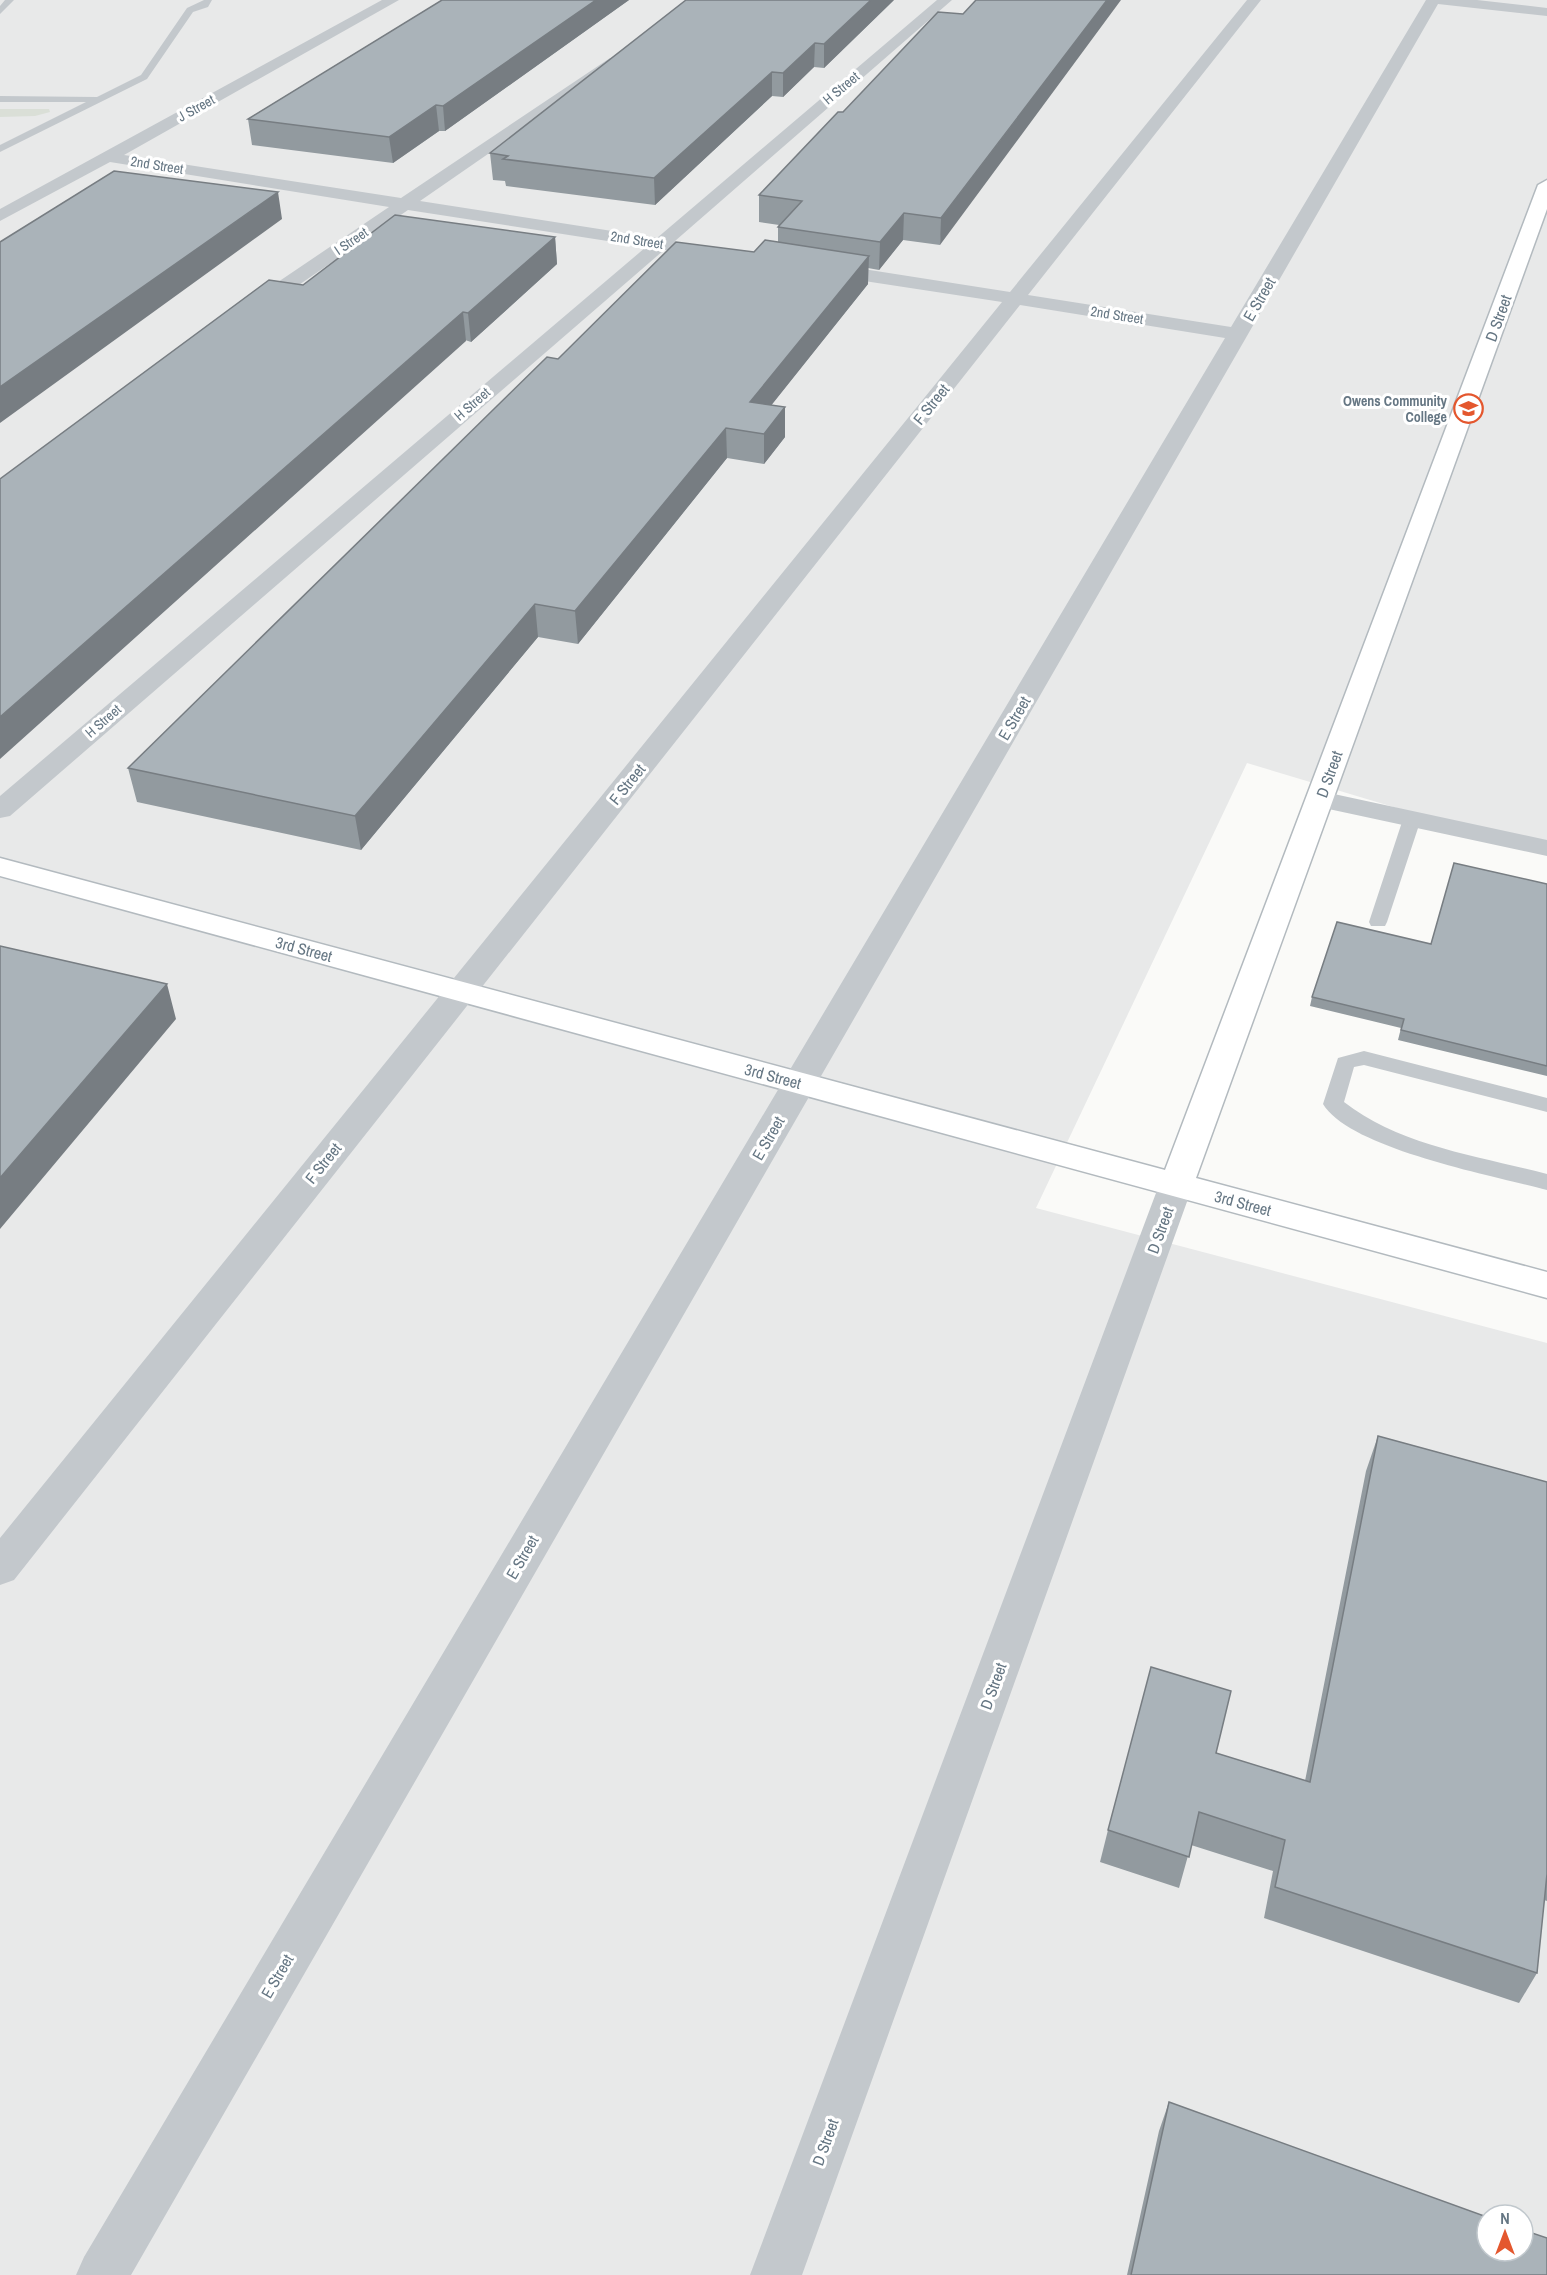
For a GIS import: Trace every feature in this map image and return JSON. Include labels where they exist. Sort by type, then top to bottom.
[{"type":"street","name":"J Street","points":[[0,216],[392,0]]},
{"type":"street","name":"H Street","points":[[0,810],[945,0]]},
{"type":"street","name":"F Street","points":[[0,1568],[1254,0]]},
{"type":"street","name":"E Street","points":[[102,2275],[1433,0]]},
{"type":"street","points":[[1438,0],[1547,12]]},
{"type":"street","name":"I Street","points":[[237,319],[623,54]]},
{"type":"street","name":"2nd Street","points":[[107,157],[693,249]]},
{"type":"street","name":"D Street","points":[[776,2275],[1176,1185],[1547,185]]},
{"type":"street","name":"2nd Street","points":[[808,267],[1238,334]]},
{"type":"street","points":[[1320,799],[1547,848]]},
{"type":"street","name":"3rd Street","points":[[0,867],[1547,1285]]},
{"type":"lane","points":[[0,11],[10,0]]},
{"type":"lane","points":[[184,0],[181,5],[190,10]]},
{"type":"lane","points":[[0,149],[144,77],[190,10],[205,5],[208,0]]},
{"type":"lane","points":[[0,99],[102,99]]},
{"type":"lane","points":[[1378,922],[1412,819]]},
{"type":"lane","points":[[1547,1105],[1364,1058],[1345,1063],[1333,1104],[1358,1124],[1395,1141],[1547,1182]]},
{"type":"shaded area","points":[[0,0],[1547,0],[1547,853],[1247,763],[1036,1208],[1547,1343],[1547,2275],[0,2275]]},
{"type":"shaded area","points":[[0,109],[49,109],[50,112],[35,116],[0,117]]},
{"type":"building","points":[[442,0],[596,0],[443,106],[436,105],[389,137],[248,119]]},
{"type":"building","points":[[686,0],[871,0],[824,44],[815,43],[783,73],[772,72],[654,178],[503,159],[508,156],[490,153]]},
{"type":"building","points":[[976,0],[1107,0],[941,218],[904,213],[880,242],[778,227],[802,201],[759,195],[838,112],[843,112],[938,12],[963,14]]},
{"type":"building","points":[[114,171],[278,192],[0,387],[0,242]]},
{"type":"building","points":[[395,215],[555,237],[468,313],[463,312],[0,717],[0,479],[269,280],[303,285]]},
{"type":"building","points":[[765,240],[869,256],[750,402],[785,407],[764,434],[726,428],[575,611],[535,604],[355,816],[128,768],[547,357],[558,359],[676,242],[754,252]]},
{"type":"building","points":[[1454,863],[1547,884],[1547,1066],[1401,1030],[1404,1019],[1312,997],[1337,922],[1431,944]]},
{"type":"building","points":[[0,946],[167,984],[0,1178]]},
{"type":"building","points":[[1378,1436],[1547,1482],[1547,1874],[1537,1973],[1275,1887],[1285,1840],[1199,1812],[1189,1857],[1108,1830],[1151,1667],[1231,1691],[1216,1753],[1310,1782]]},
{"type":"building","points":[[1169,2102],[1475,2213],[1475,2263],[1535,2263],[1535,2234],[1547,2238],[1547,2275],[1131,2275]]},
{"type":"place","name":"Owens Community College","points":[[1468,409]]}]
